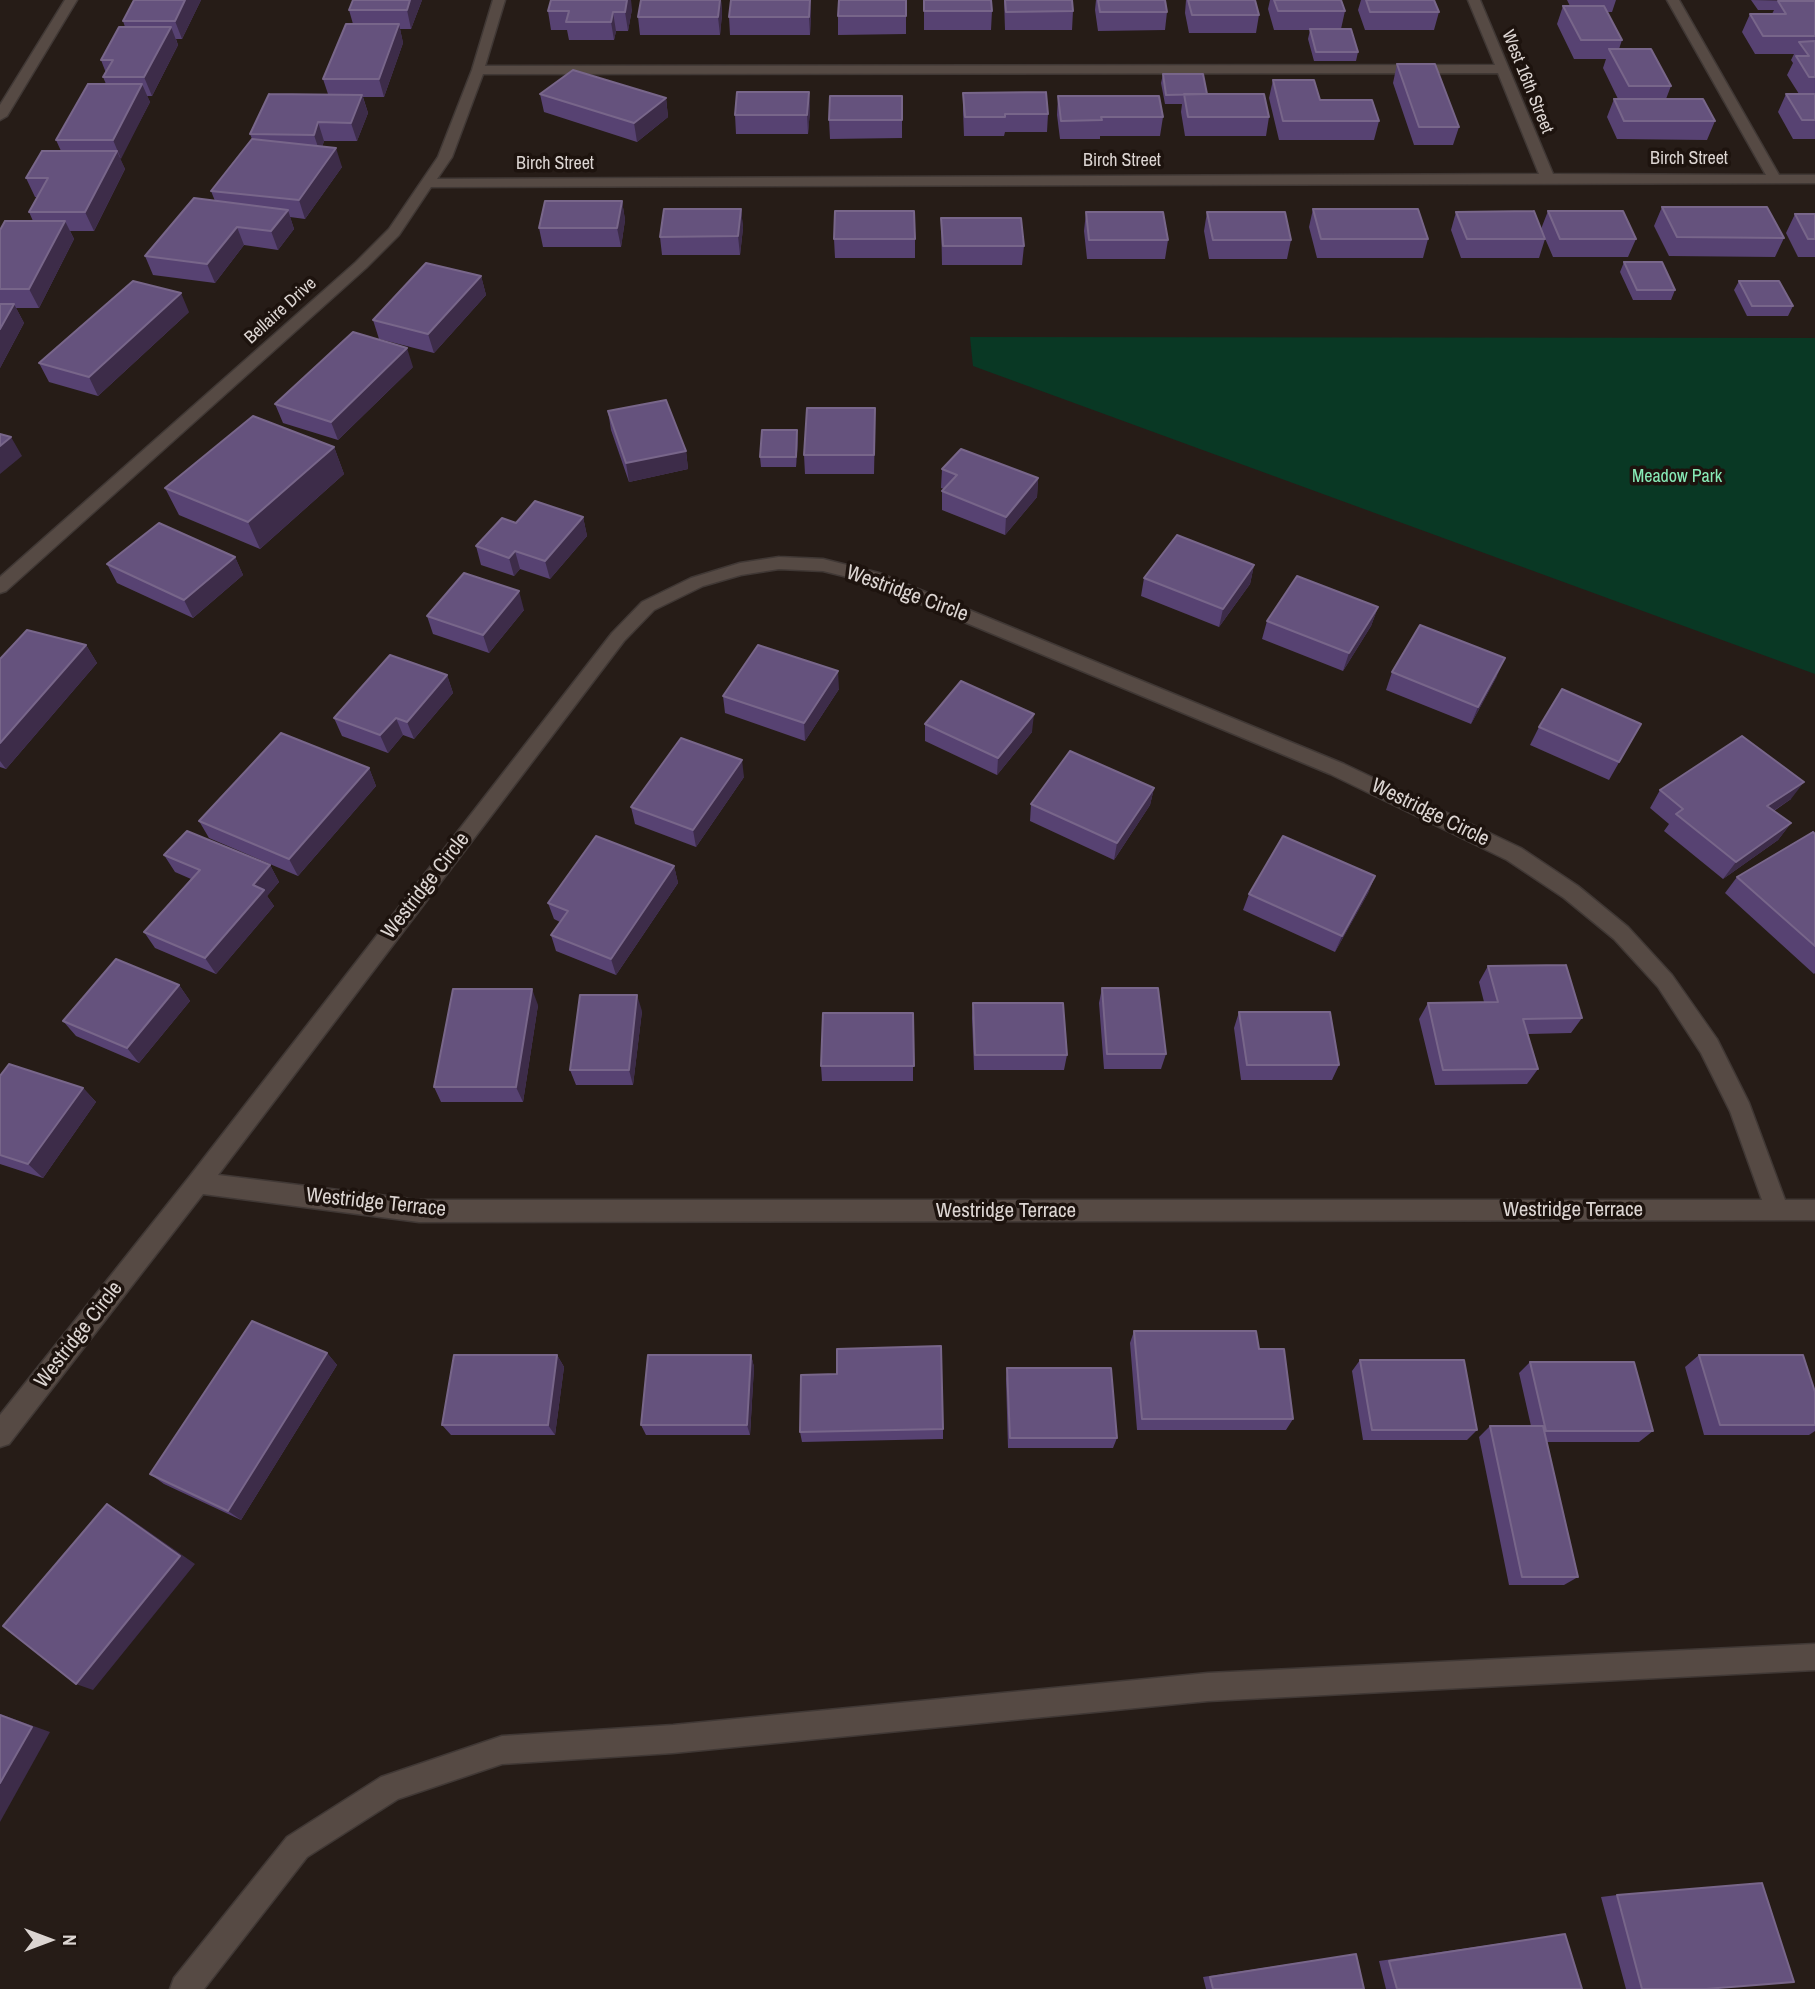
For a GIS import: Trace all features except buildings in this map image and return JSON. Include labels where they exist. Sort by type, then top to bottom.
[{"type":"street","points":[[0,116],[71,0]]},
{"type":"street","name":"Bellaire Drive","points":[[0,587],[361,265],[394,232],[429,183],[458,126],[499,0]]},
{"type":"street","name":"West 16th Street","points":[[1474,0],[1548,178]]},
{"type":"street","points":[[1673,0],[1775,179]]},
{"type":"street","points":[[478,70],[1503,69]]},
{"type":"street","name":"Birch Street","points":[[429,183],[1815,179]]},
{"type":"street","name":"Westridge Circle","points":[[0,1435],[198,1183],[618,637],[648,606],[697,582],[740,569],[779,563],[823,565],[873,577],[1337,769],[1514,854],[1571,892],[1621,933],[1665,982],[1709,1046],[1741,1110],[1777,1210]]},
{"type":"street","name":"Westridge Terrace","points":[[198,1183],[419,1211],[1815,1210]]},
{"type":"street","points":[[185,1989],[297,1847],[391,1787],[502,1750],[673,1739],[1208,1687],[1815,1657]]},
{"type":"green space","name":"Meadow Park","points":[[970,337],[1815,338],[1815,674],[973,366]]}]
